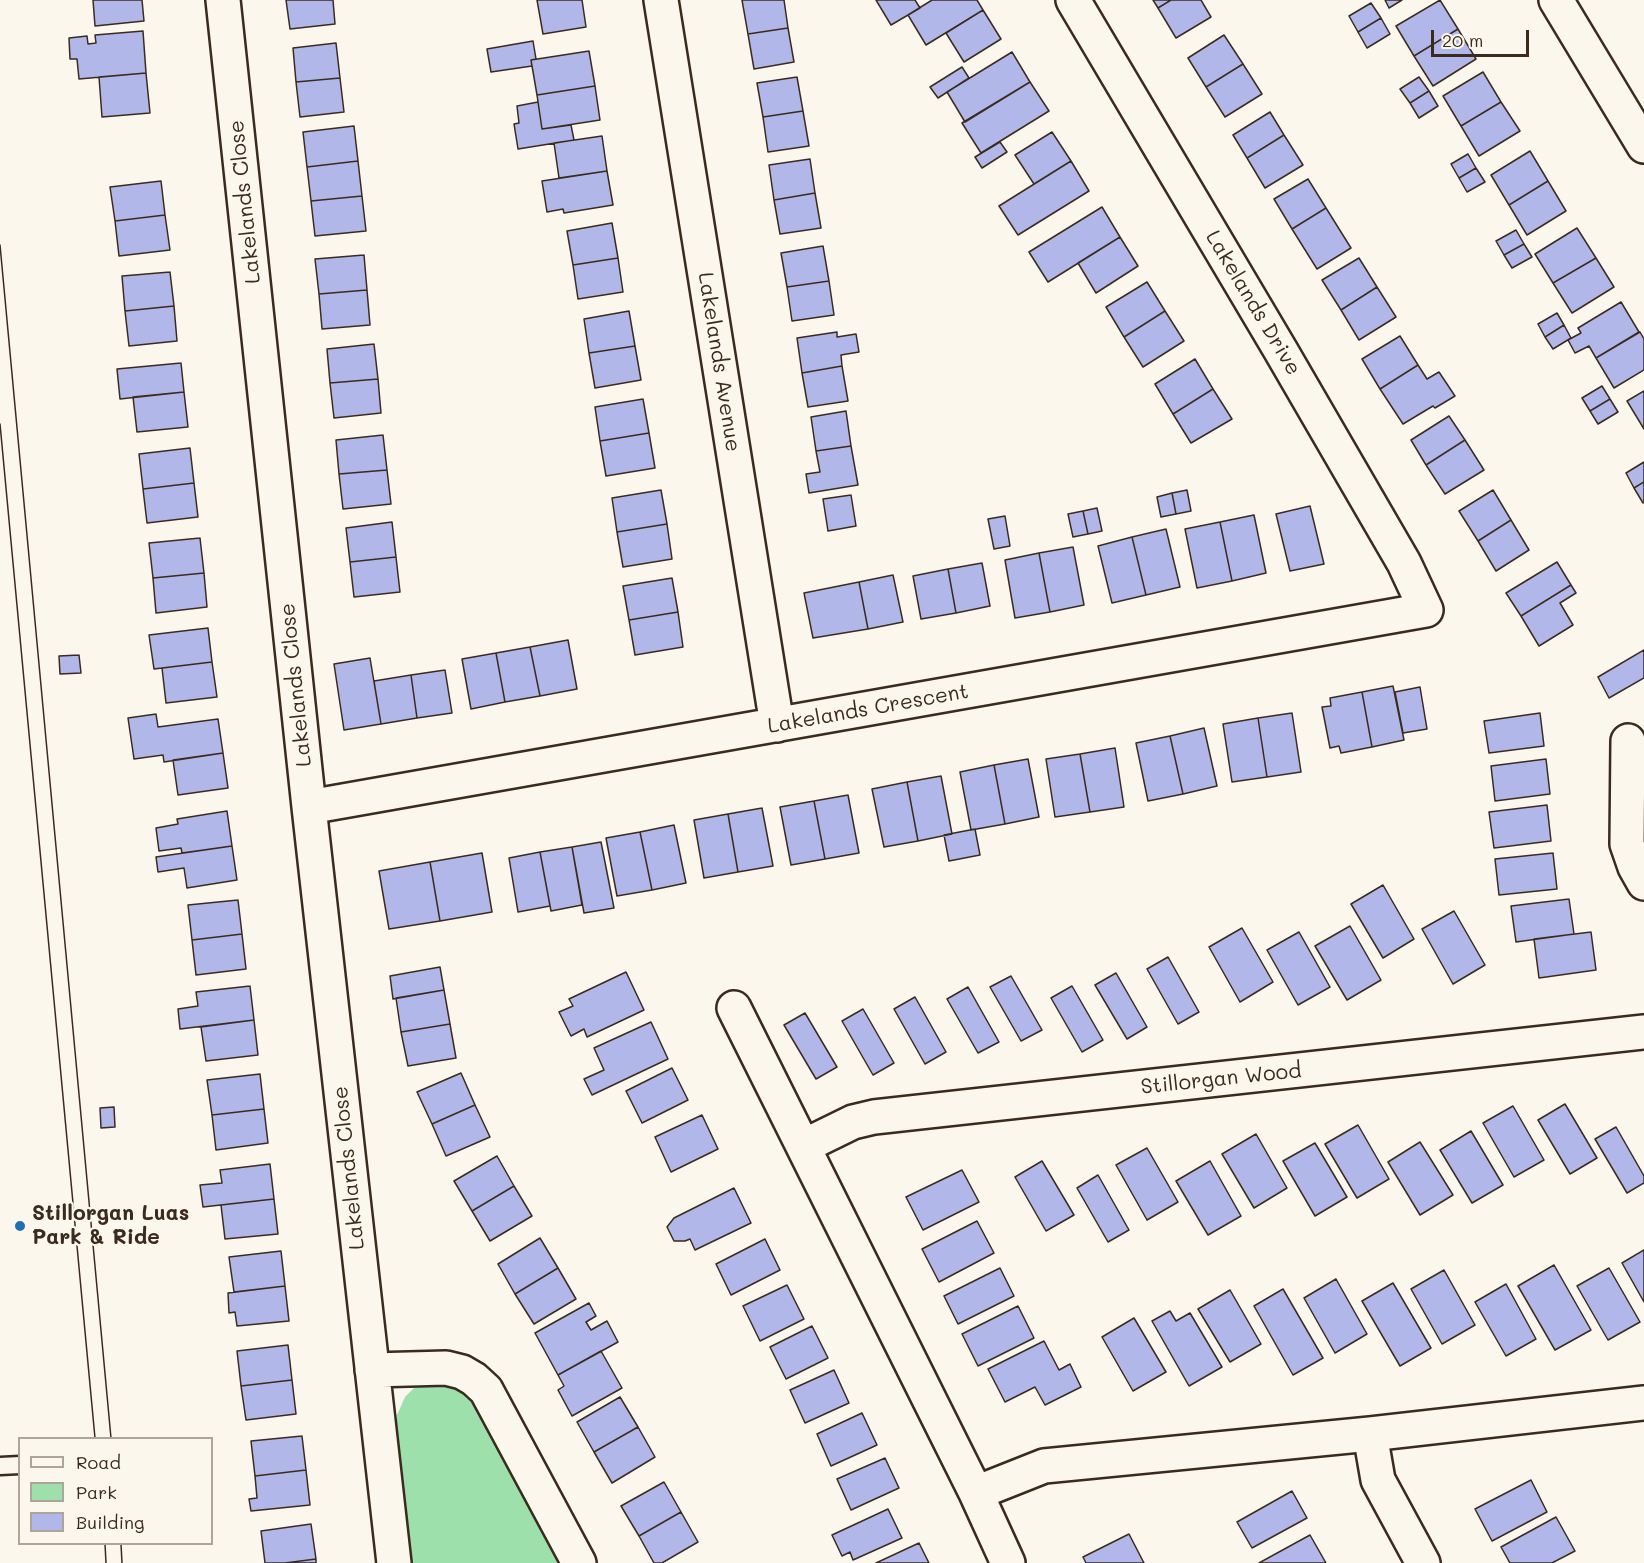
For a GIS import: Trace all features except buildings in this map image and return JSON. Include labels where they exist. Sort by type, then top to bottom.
[{"type":"street","name":"Lakelands Close","points":[[223,0],[309,807],[394,1563]]},
{"type":"street","name":"Lakelands Avenue","points":[[661,0],[777,725]]},
{"type":"street","name":"Lakelands Drive","points":[[1073,0],[1404,563],[1426,610]]},
{"type":"street","points":[[1556,0],[1644,146]]},
{"type":"street","name":"Lakelands Crescent","points":[[309,807],[1426,610]]},
{"type":"street","points":[[1628,741],[1628,844],[1635,867],[1644,883]]},
{"type":"street","points":[[734,1008],[976,1493],[1008,1563]]},
{"type":"street","name":"Stillorgan Wood","points":[[804,1146],[853,1122],[874,1117],[1644,1032]]},
{"type":"street","points":[[372,1370],[446,1368],[462,1372],[486,1390],[579,1563]]},
{"type":"street","points":[[976,1493],[1044,1466],[1370,1434],[1644,1403]]},
{"type":"street","points":[[1370,1434],[1378,1480],[1423,1563]]},
{"type":"lane","points":[[0,1466],[18,1465]]},
{"type":"green space","points":[[440,1379],[467,1389],[563,1563],[409,1563],[395,1427],[397,1415],[405,1397],[415,1387]]},
{"type":"tram line","points":[[0,245],[111,1437]]},
{"type":"tram line","points":[[0,424],[95,1437]]},
{"type":"tram line","points":[[105,1545],[106,1563]]},
{"type":"tram line","points":[[121,1545],[122,1563]]},
{"type":"place","name":"Stillorgan Luas Park & Ride","points":[[20,1226]]}]
